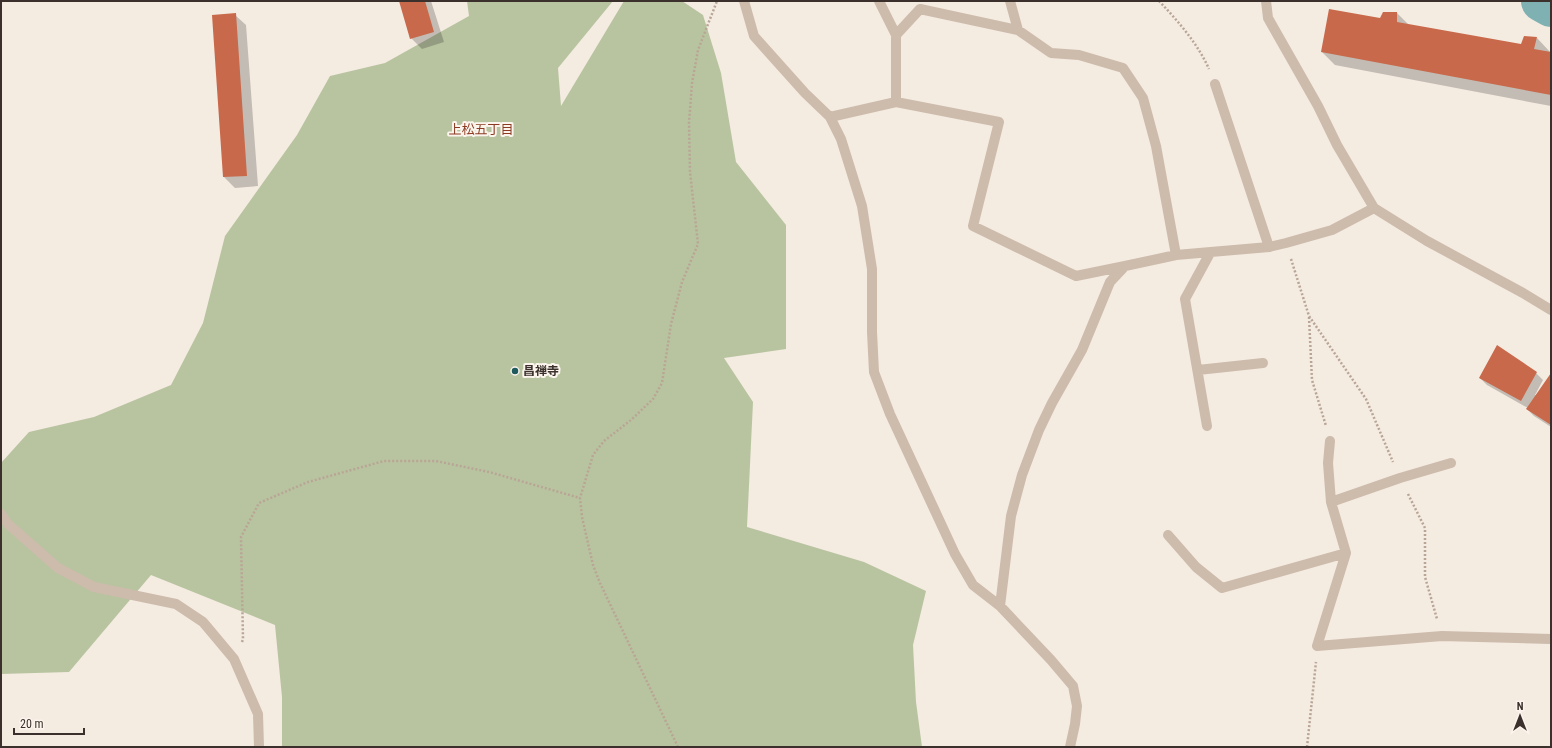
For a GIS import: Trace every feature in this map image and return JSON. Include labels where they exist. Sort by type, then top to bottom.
[{"type":"street","points":[[744,1],[754,36],[805,93],[830,117],[842,139],[862,206],[872,270],[872,332],[874,372],[890,414],[955,554],[973,586],[1000,606],[1051,660],[1073,686],[1076,706],[1075,724],[1070,747]]},
{"type":"street","points":[[878,1],[896,35],[896,102]]},
{"type":"street","points":[[1010,1],[1018,30]]},
{"type":"street","points":[[1266,3],[1268,18],[1318,106],[1337,145],[1374,208],[1427,241],[1523,293],[1551,310]]},
{"type":"street","points":[[896,35],[918,5],[1018,30],[1051,53],[1079,55],[1123,68],[1142,98],[1156,146],[1176,255]]},
{"type":"street","points":[[1216,84],[1269,247]]},
{"type":"street","points":[[830,117],[896,102],[999,122],[973,226],[1076,276],[1176,255],[1269,247],[1332,230],[1374,208]]},
{"type":"street","points":[[1207,426],[1185,300],[1210,253]]},
{"type":"street","points":[[1000,606],[1011,516],[1022,475],[1052,403],[1082,350],[1110,282],[1125,266]]},
{"type":"street","points":[[1198,370],[1263,363]]},
{"type":"street","points":[[1330,441],[1328,463],[1331,502],[1346,553],[1317,646],[1442,636],[1551,639]]},
{"type":"street","points":[[1331,502],[1400,478],[1451,463]]},
{"type":"street","points":[[1,514],[8,524],[58,568],[94,587],[176,604],[203,622],[234,659],[258,714],[259,747]]},
{"type":"street","points":[[1168,535],[1196,567],[1222,588],[1346,553]]},
{"type":"path","points":[[678,747],[596,571],[582,517],[580,498],[593,455],[604,441],[631,420],[653,399],[662,383],[671,324],[682,282],[698,244],[690,172],[689,123],[691,96],[698,50],[717,1]]},
{"type":"path","points":[[1159,1],[1176,18],[1205,60],[1216,84]]},
{"type":"path","points":[[1286,243],[1309,316],[1312,380],[1330,441]]},
{"type":"path","points":[[1309,316],[1366,399],[1400,478],[1425,528],[1425,577],[1442,636]]},
{"type":"path","points":[[234,659],[243,639],[241,537],[259,503],[308,482],[384,461],[436,461],[489,472],[580,498]]},
{"type":"path","points":[[1307,747],[1317,646]]},
{"type":"green space","name":"昌禅寺","points":[[467,1],[613,1],[558,68],[561,106],[624,1],[682,1],[703,15],[721,73],[736,162],[786,225],[786,349],[724,358],[753,402],[747,527],[864,562],[926,591],[913,645],[916,702],[922,747],[282,747],[282,697],[275,625],[151,575],[69,672],[1,674],[1,463],[29,432],[94,417],[171,385],[203,323],[225,236],[297,135],[330,76],[385,63],[469,16]]},
{"type":"building","points":[[399,1],[425,1],[434,32],[410,39]]},
{"type":"building","points":[[1329,9],[1380,18],[1383,12],[1397,12],[1397,22],[1521,44],[1524,36],[1537,37],[1534,49],[1551,52],[1551,95],[1321,52]]},
{"type":"building","points":[[236,13],[247,176],[223,177],[212,15]]},
{"type":"building","points":[[1497,345],[1537,372],[1521,401],[1479,378]]},
{"type":"building","points":[[1551,373],[1551,425],[1526,409]]},
{"type":"waterway","points":[[1542,1],[1551,6]]},
{"type":"place","name":"昌禅寺","points":[[515,371]]},
{"type":"district","name":"上松五丁目","points":[[481,129]]}]
